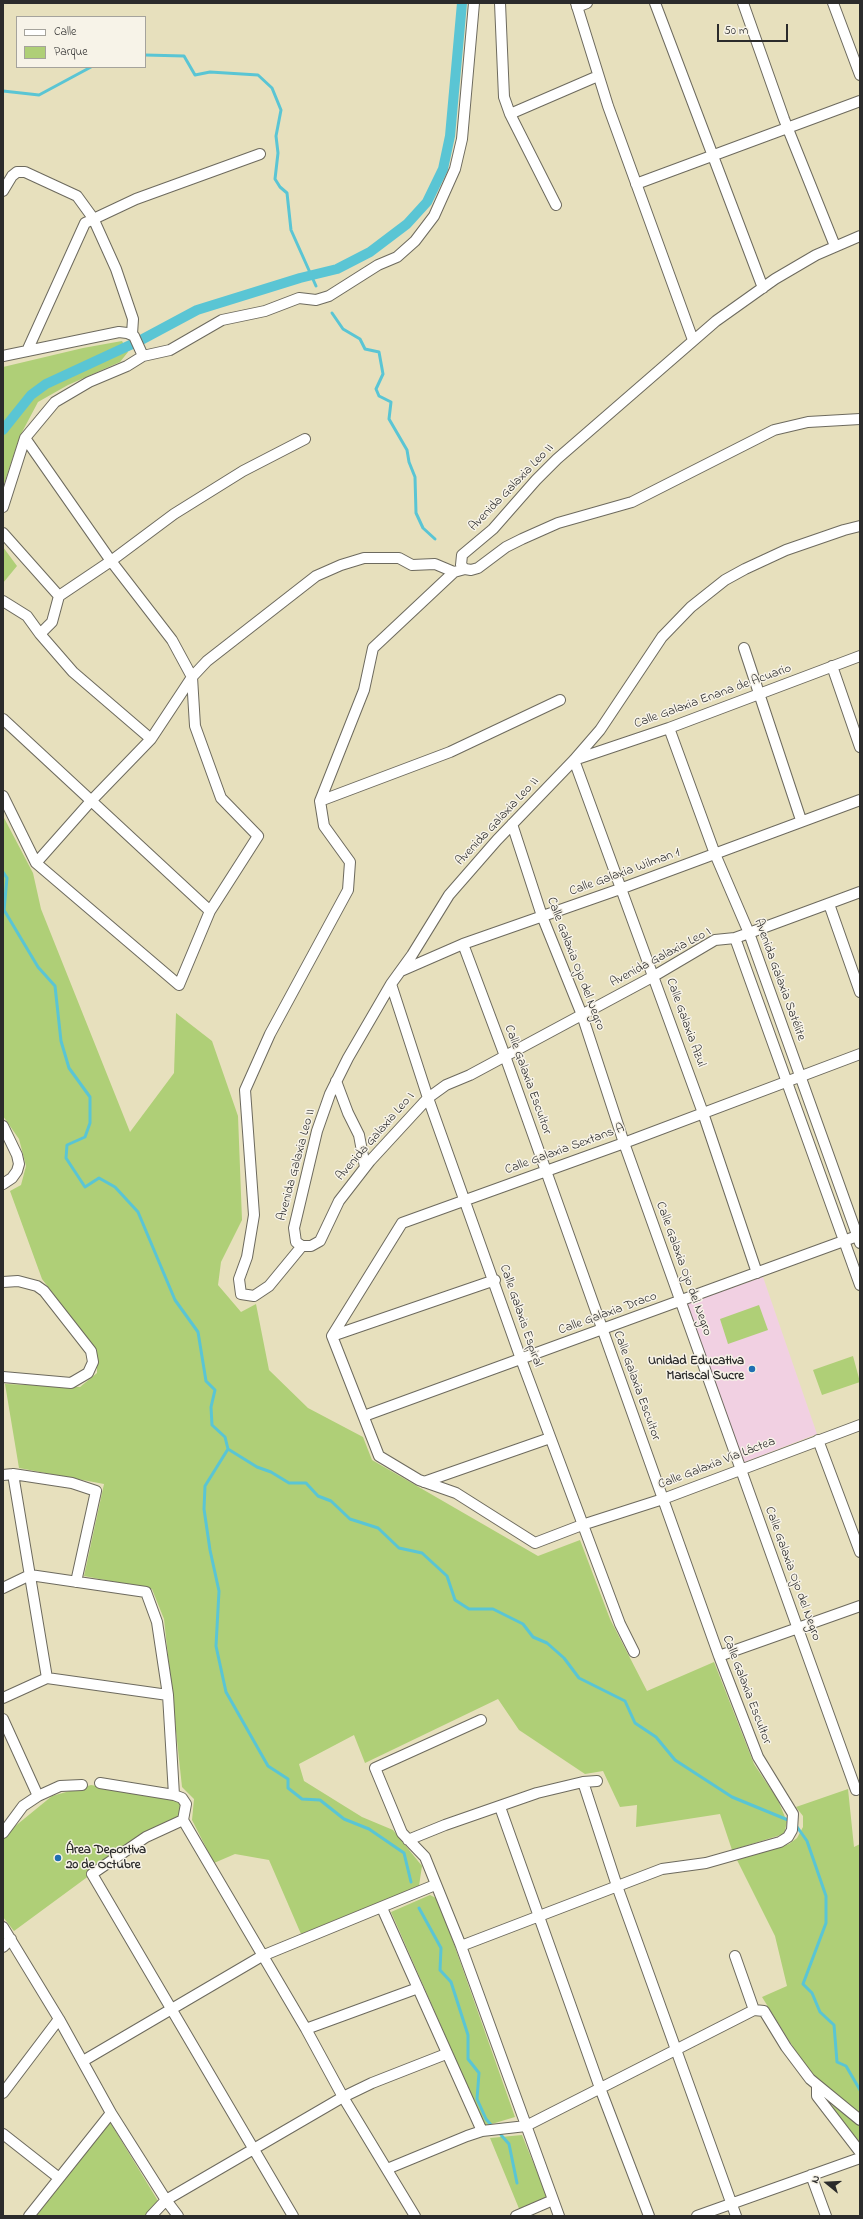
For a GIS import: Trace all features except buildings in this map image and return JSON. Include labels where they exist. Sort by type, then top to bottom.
[{"type":"street","points":[[3,507],[25,438],[55,402],[89,382],[127,366],[143,356],[170,350],[222,320],[265,311],[299,298],[316,300],[329,296],[378,265],[397,256],[415,241],[434,216],[455,169],[462,139],[474,3]]},
{"type":"street","points":[[500,3],[504,97],[510,114],[556,205]]},
{"type":"street","points":[[587,3],[576,5],[598,76],[694,340]]},
{"type":"street","points":[[655,3],[763,288]]},
{"type":"street","points":[[743,3],[788,128],[835,246]]},
{"type":"street","points":[[833,3],[860,75]]},
{"type":"street","points":[[510,114],[598,76]]},
{"type":"street","points":[[636,184],[860,100]]},
{"type":"street","points":[[27,351],[79,232],[85,224],[93,218],[144,196],[260,154]]},
{"type":"street","points":[[3,189],[12,176],[18,172],[25,172],[77,196],[93,218],[116,269],[133,319],[133,335],[143,356]]},
{"type":"street","name":"Avenida Galaxia Leo II","points":[[465,569],[461,565],[462,555],[493,529],[536,480],[557,459],[694,340],[737,304],[775,279],[835,246],[860,236]]},
{"type":"street","points":[[3,356],[119,332],[133,335]]},
{"type":"street","points":[[302,1246],[269,1286],[254,1296],[241,1294],[239,1279],[247,1257],[254,1215],[245,1090],[270,1034],[348,890],[350,862],[324,826],[320,801],[364,690],[373,648],[454,572],[478,568],[506,547],[558,523],[632,502],[774,430],[808,422],[860,419]]},
{"type":"street","points":[[3,796],[36,863],[179,985],[210,911],[258,836],[221,798],[195,726],[192,677],[172,640],[111,561],[25,438]]},
{"type":"street","points":[[40,634],[52,622],[59,596],[111,561],[174,514],[243,471],[305,439]]},
{"type":"street","name":"Avenida Galaxia Leo II","points":[[302,1246],[296,1242],[294,1228],[317,1131],[336,1081],[391,984],[449,895],[512,824],[574,760],[619,703],[662,637],[691,607],[725,580],[786,550],[860,526]]},
{"type":"street","points":[[3,533],[59,596]]},
{"type":"street","points":[[36,863],[151,739],[192,677],[207,661],[316,576],[341,565],[364,558],[399,558],[412,565],[435,564],[454,572]]},
{"type":"street","points":[[3,601],[27,616],[40,634],[73,672],[151,739]]},
{"type":"street","points":[[744,648],[801,820]]},
{"type":"street","name":"Calle Galaxia Enana de Acuario","points":[[574,760],[669,728],[860,656]]},
{"type":"street","points":[[832,666],[860,747]]},
{"type":"street","points":[[320,801],[450,752],[560,700]]},
{"type":"street","points":[[3,719],[210,911]]},
{"type":"street","name":"Avenida Galaxia Satélite","points":[[669,728],[715,854],[749,933],[859,1238]]},
{"type":"street","name":"Calle Galaxia Azul","points":[[574,760],[703,1113],[757,1273]]},
{"type":"street","name":"Calle Galaxia Wilman 1","points":[[400,972],[463,944],[620,889],[801,820],[860,800]]},
{"type":"street","name":"Calle Galaxia Ojo del Negro","points":[[512,824],[542,916],[582,1015],[624,1143],[740,1469],[858,1789]]},
{"type":"street","name":"Avenida Galaxia Leo I","points":[[302,1246],[311,1246],[320,1241],[339,1201],[365,1167],[428,1098],[446,1085],[505,1056],[582,1015],[654,976],[715,940],[735,938],[860,892]]},
{"type":"street","points":[[829,904],[860,992]]},
{"type":"street","name":"Avenida Galaxia Satélite","points":[[735,938],[860,1285]]},
{"type":"street","name":"Calle Galaxia Escultor","points":[[463,944],[505,1056],[719,1656],[758,1757],[794,1814],[792,1830],[788,1837],[780,1842],[706,1863],[662,1869],[617,1886]]},
{"type":"street","name":"Calle Galaxis Espiral","points":[[391,984],[428,1098],[495,1280],[521,1359],[620,1624],[634,1652]]},
{"type":"street","name":"Calle Galaxia Sextans A","points":[[332,1336],[402,1223],[787,1083],[860,1054]]},
{"type":"street","points":[[336,1081],[348,1113],[359,1135],[365,1167]]},
{"type":"street","points":[[3,1126],[17,1155],[19,1164],[17,1171],[12,1178],[3,1184]]},
{"type":"street","name":"Calle Galaxia Draco","points":[[364,1416],[844,1241],[859,1238]]},
{"type":"street","points":[[495,1280],[332,1336],[379,1456],[424,1482],[550,1438]]},
{"type":"street","points":[[3,1282],[18,1281],[37,1286],[44,1291],[91,1351],[93,1362],[88,1373],[71,1383],[3,1377]]},
{"type":"street","name":"Calle Galaxia Vía Láctea","points":[[424,1482],[456,1493],[535,1543],[582,1525],[663,1499],[860,1425]]},
{"type":"street","points":[[818,1440],[860,1552]]},
{"type":"street","points":[[3,1476],[14,1474],[72,1483],[96,1490],[76,1582]]},
{"type":"street","points":[[14,1474],[46,1678]]},
{"type":"street","points":[[3,1588],[30,1575],[146,1592],[157,1622],[168,1695],[174,1795]]},
{"type":"street","points":[[719,1656],[860,1606]]},
{"type":"street","points":[[3,1698],[46,1678],[168,1695]]},
{"type":"street","points":[[3,1719],[38,1796]]},
{"type":"street","points":[[481,1720],[375,1768],[402,1833],[425,1857],[435,1885],[461,1946],[559,2216]]},
{"type":"street","points":[[408,1840],[445,1825],[537,1793],[583,1782],[597,1781]]},
{"type":"street","points":[[583,1782],[617,1886],[736,2216]]},
{"type":"street","points":[[100,1783],[174,1795],[182,1798],[186,1804],[183,1820],[306,2029],[343,2097],[415,2216]]},
{"type":"street","points":[[3,1833],[23,1806],[38,1796],[60,1786],[82,1785]]},
{"type":"street","points":[[500,1807],[600,2088],[649,2216]]},
{"type":"street","points":[[183,1820],[146,1838],[92,1874],[293,2216]]},
{"type":"street","points":[[83,2061],[262,1956],[435,1885]]},
{"type":"street","points":[[461,1946],[617,1886]]},
{"type":"street","points":[[382,1908],[446,2054],[482,2131]]},
{"type":"street","points":[[3,1926],[59,2019],[111,2113],[166,2200],[178,2216]]},
{"type":"street","points":[[3,1947],[10,1939]]},
{"type":"street","points":[[735,1956],[754,2010]]},
{"type":"street","points":[[306,2029],[418,1988]]},
{"type":"street","points":[[387,2169],[482,2131],[526,2126],[676,2048],[754,2010],[764,2010],[797,2063],[817,2087],[860,2120]]},
{"type":"street","points":[[3,2093],[59,2019]]},
{"type":"street","points":[[151,2216],[166,2200],[343,2097],[372,2083],[446,2054]]},
{"type":"street","points":[[817,2087],[817,2096],[860,2152]]},
{"type":"street","points":[[29,2216],[111,2113]]},
{"type":"street","points":[[3,2134],[59,2178]]},
{"type":"street","points":[[697,2216],[860,2158]]},
{"type":"street","points":[[811,2175],[826,2216]]},
{"type":"street","points":[[516,2216],[553,2200]]},
{"type":"shaded area","name":"Unidad Educativa Mariscal Sucre","points":[[763,1277],[817,1434],[742,1463],[686,1304]]},
{"type":"green space","points":[[122,341],[128,352],[120,362],[68,385],[38,402],[20,436],[3,487],[3,367],[83,348]]},
{"type":"green space","points":[[3,547],[17,566],[3,583]]},
{"type":"green space","points":[[3,816],[33,873],[41,909],[130,1132],[174,1073],[176,1013],[212,1041],[238,1116],[242,1220],[221,1262],[218,1285],[241,1312],[256,1304],[269,1370],[308,1408],[363,1437],[372,1460],[538,1556],[580,1540],[610,1619],[647,1691],[714,1662],[754,1764],[778,1800],[787,1822],[784,1834],[732,1850],[720,1814],[636,1827],[637,1805],[620,1807],[603,1771],[585,1774],[519,1730],[498,1699],[365,1763],[354,1735],[299,1764],[304,1781],[362,1817],[393,1830],[422,1866],[419,1886],[301,1934],[269,1860],[235,1854],[214,1863],[192,1820],[194,1799],[182,1787],[164,1619],[152,1589],[84,1576],[104,1484],[19,1468],[5,1384],[80,1387],[97,1373],[97,1351],[42,1279],[10,1191],[21,1185],[26,1166],[19,1139],[3,1116]]},
{"type":"green space","points":[[759,1305],[768,1330],[728,1344],[720,1319]]},
{"type":"green space","points":[[853,1356],[860,1382],[822,1395],[813,1370]]},
{"type":"green space","name":"Área Deportiva 20 de Octubre","points":[[91,1785],[179,1801],[182,1805],[182,1814],[176,1819],[154,1828],[14,1931],[3,1917],[3,1839],[8,1832],[52,1796]]},
{"type":"green space","points":[[848,1789],[854,1847],[860,1844],[860,2112],[851,2108],[810,2074],[762,1997],[787,1986],[775,1936],[737,1860],[789,1844],[797,1838],[803,1827],[803,1816],[796,1807]]},
{"type":"green space","points":[[430,1895],[438,1899],[515,2117],[485,2126],[391,1912]]},
{"type":"green space","points":[[825,2100],[860,2125],[860,2143],[850,2132]]},
{"type":"green space","points":[[110,2122],[158,2201],[144,2216],[36,2216]]},
{"type":"green space","points":[[522,2135],[548,2199],[520,2211],[490,2138]]},
{"type":"waterway","points":[[3,430],[31,395],[46,384],[141,340],[197,310],[300,278],[337,269],[370,252],[407,224],[427,202],[443,169],[450,136],[462,3]]},
{"type":"waterway","points":[[146,55],[184,56],[195,75],[210,72],[258,75],[272,88],[281,110],[276,136],[278,153],[275,179],[280,187],[287,193],[291,230],[316,286]]},
{"type":"waterway","points":[[3,91],[39,95],[89,68]]},
{"type":"waterway","points":[[332,313],[343,329],[360,339],[365,349],[379,352],[383,374],[376,389],[379,396],[391,402],[389,419],[407,450],[409,462],[415,477],[416,513],[423,528],[435,539]]},
{"type":"waterway","points":[[3,872],[7,878],[4,910],[38,967],[55,986],[61,1041],[69,1068],[90,1097],[90,1123],[85,1137],[67,1145],[66,1158],[85,1187],[99,1178],[115,1187],[138,1212],[175,1300],[198,1332],[206,1381],[215,1390],[211,1407],[212,1425],[225,1437],[228,1449],[257,1467],[271,1472],[289,1483],[306,1483],[318,1496],[331,1501],[350,1519],[378,1528],[399,1548],[422,1553],[447,1576],[455,1600],[469,1609],[493,1609],[523,1624],[533,1637],[547,1643],[564,1658],[579,1678],[625,1701],[635,1723],[656,1737],[675,1760],[732,1797],[788,1820]]},
{"type":"waterway","points":[[228,1449],[205,1486],[204,1509],[210,1550],[219,1591],[216,1646],[226,1692],[268,1766],[288,1779],[288,1788],[302,1799],[320,1800],[344,1819],[369,1829],[404,1853],[411,1882]]},
{"type":"waterway","points":[[795,1824],[807,1841],[826,1896],[826,1923],[803,1984],[812,1993],[820,2012],[834,2025],[837,2062],[846,2066],[860,2090]]},
{"type":"waterway","points":[[419,1908],[441,1948],[440,1970],[451,1982],[468,2035],[468,2059],[479,2073],[477,2099],[486,2119],[492,2126]]},
{"type":"waterway","points":[[501,2135],[509,2144],[517,2183]]},
{"type":"place","name":"Unidad Educativa Mariscal Sucre","points":[[752,1369]]},
{"type":"place","name":"Área Deportiva 20 de Octubre","points":[[58,1858]]}]
